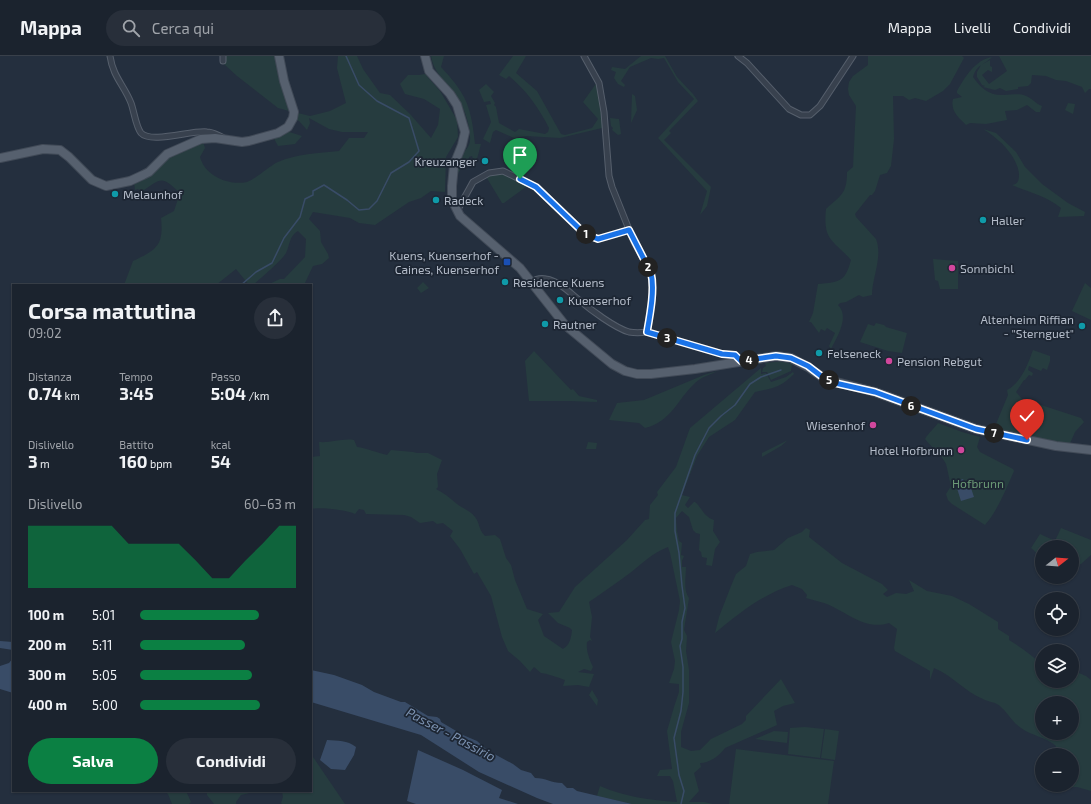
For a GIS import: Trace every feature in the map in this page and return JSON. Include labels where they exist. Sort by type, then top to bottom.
[{"type":"main road","points":[[0,158],[43,149],[60,150],[92,180],[106,186],[125,182],[143,175],[149,172],[167,154],[201,139],[215,138],[242,142],[261,138],[283,130],[290,123],[294,112],[284,81],[279,56]]},
{"type":"main road","points":[[426,56],[427,66],[431,74],[454,100],[462,119],[465,132],[462,145],[454,165],[452,180],[452,200],[457,211],[464,219],[520,268],[564,325],[612,364],[625,371],[637,374],[651,374],[695,369],[776,356],[791,358],[808,366],[825,379],[875,392],[976,429],[1056,446],[1091,450]]},
{"type":"street","points":[[110,56],[115,75],[127,95],[142,134],[149,137],[166,137],[206,131],[229,140]]},
{"type":"street","points":[[584,56],[599,84],[604,112],[609,176],[612,187],[629,230],[651,273],[653,280],[650,318],[647,332]]},
{"type":"street","points":[[738,56],[747,63],[789,109],[796,113],[810,115],[820,106],[853,56]]},
{"type":"street","points":[[457,211],[473,182],[493,172],[503,171],[536,187],[585,234],[598,239],[629,230]]},
{"type":"street","points":[[532,282],[538,278],[552,281],[621,329],[629,332],[647,332],[722,354],[735,355],[741,361]]},
{"type":"green space","points":[[219,56],[279,56],[294,112],[310,116],[330,111],[346,103],[337,68],[338,56],[357,56],[363,69],[380,93],[390,95],[410,114],[431,138],[438,125],[440,109],[424,99],[405,94],[400,84],[408,75],[425,74],[440,91],[457,120],[458,137],[446,157],[445,192],[431,191],[421,198],[409,202],[375,225],[359,223],[350,218],[313,212],[309,219],[320,231],[321,242],[329,258],[322,264],[313,266],[304,284],[269,284],[280,279],[284,279],[305,257],[306,239],[298,231],[291,238],[284,256],[254,284],[248,284],[236,269],[217,284],[124,284],[133,261],[148,254],[157,246],[161,235],[161,218],[174,211],[180,193],[169,183],[161,180],[141,192],[138,189],[135,190],[134,182],[160,160],[203,142],[205,148],[200,157],[207,169],[212,174],[226,181],[240,183],[247,182],[271,166],[285,159],[316,153],[339,151],[349,138],[364,138],[368,132],[342,132],[329,129],[309,118],[310,123],[307,130],[299,121],[293,118],[293,112],[278,108],[237,76],[225,65]]},
{"type":"green space","points":[[431,56],[444,56],[441,67],[457,85],[464,98],[471,117],[475,144],[481,144],[477,159],[473,160],[472,156],[469,157],[469,159],[460,167],[461,169],[458,173],[456,173],[460,158],[470,142],[468,121],[457,96],[436,71]]},
{"type":"green space","points":[[513,56],[526,56],[516,73],[537,91],[561,134],[565,135],[592,128],[598,119],[583,102],[598,81],[604,122],[602,128],[560,138],[526,136],[514,138],[496,130],[493,132],[490,143],[483,139],[491,122],[486,105],[491,104],[490,101],[484,102],[479,90],[486,84],[494,92],[491,96],[495,103],[494,105],[496,107],[499,123],[515,132],[519,129],[545,134],[548,132],[549,128],[536,106],[526,93],[509,76],[506,79],[499,75]]},
{"type":"green space","points":[[641,56],[665,56],[677,77],[698,101],[669,131],[671,133],[664,140],[711,187],[707,206],[700,215],[707,191],[658,138],[694,99],[678,82],[664,58],[651,58],[630,67],[621,81],[625,85],[624,87],[618,84],[614,78],[616,72],[611,70],[612,67],[625,69]]},
{"type":"green space","points":[[868,56],[962,56],[964,58],[950,84],[943,91],[926,101],[915,98],[909,100],[903,96],[893,96],[894,139],[891,166],[887,173],[880,175],[875,191],[855,214],[876,239],[878,246],[878,260],[872,295],[863,297],[859,295],[838,305],[843,315],[843,321],[831,349],[829,346],[835,333],[827,328],[825,331],[821,329],[819,333],[811,322],[809,322],[813,313],[818,284],[840,280],[844,277],[851,260],[830,239],[825,220],[826,209],[842,194],[846,185],[847,172],[853,167],[856,106],[849,95],[848,89],[849,82],[853,76],[868,65]]},
{"type":"green space","points":[[999,56],[1091,56],[1091,89],[1085,93],[1082,87],[1066,81],[1056,80],[1046,76],[1032,75],[1031,83],[1028,86],[1018,87],[1018,89],[1006,91],[1000,88],[995,90],[983,87],[985,86],[982,85],[977,77],[977,72],[981,65],[990,60],[992,72],[988,70],[982,75],[989,84],[1007,71]]},
{"type":"green space","points":[[992,57],[979,67],[973,77],[979,85],[990,93],[994,94],[1023,95],[1028,97],[1042,106],[1040,112],[1036,112],[1027,105],[1017,110],[1005,111],[1007,120],[986,124],[970,123],[966,125],[958,117],[954,111],[952,103],[953,99],[962,97],[957,93],[957,91],[967,75],[976,65]]},
{"type":"green space","points":[[632,94],[635,96],[637,110],[631,123]]},
{"type":"green space","points":[[1068,103],[1075,104],[1073,114],[1065,110]]},
{"type":"green space","points":[[610,118],[619,119],[621,134],[618,135],[612,130],[613,128],[611,126]]},
{"type":"green space","points":[[983,129],[996,133],[1016,152],[1025,167],[1042,184],[1068,203],[1085,212],[1084,216],[1058,217],[1061,208],[1056,204],[1044,197],[1012,185],[1016,184],[1019,179],[1015,160],[995,137]]},
{"type":"green space","points":[[283,130],[302,136],[295,144],[278,146],[272,135]]},
{"type":"green space","points":[[497,171],[530,184],[502,203],[485,175]]},
{"type":"green space","points":[[933,259],[958,261],[958,289],[940,289],[938,281],[935,280]]},
{"type":"green space","points":[[423,282],[429,288],[421,293],[417,288]]},
{"type":"green space","points":[[1085,283],[1091,288],[1091,320],[1072,311]]},
{"type":"green space","points":[[876,323],[907,333],[902,353],[888,351],[860,342],[868,324],[874,326]]},
{"type":"green space","points":[[1033,350],[1050,356],[1047,370],[1043,368],[1041,371],[1029,366],[1028,370],[1033,373],[1032,376],[1029,375],[1024,380],[1016,392],[1024,401],[1022,403],[1030,411],[1038,404],[1081,418],[1084,422],[1075,432],[1068,448],[995,430],[1008,395],[1007,390],[1020,378]]},
{"type":"green space","points":[[534,351],[571,390],[573,389],[579,396],[597,400],[597,402],[529,401],[525,361]]},
{"type":"green space","points":[[783,361],[792,364],[791,371],[771,380],[767,372],[762,372],[763,368],[766,366],[765,363]]},
{"type":"green space","points":[[761,368],[761,374],[766,373],[771,382],[786,377],[793,372],[794,374],[789,379],[780,385],[755,392],[735,420],[709,437],[697,456],[682,495],[690,497],[685,505],[688,508],[695,502],[705,515],[714,520],[713,531],[720,542],[715,549],[712,566],[706,565],[707,558],[702,557],[699,550],[700,534],[693,530],[689,517],[682,511],[676,518],[679,541],[682,543],[681,555],[684,556],[682,567],[686,567],[685,587],[689,598],[684,630],[687,636],[686,651],[689,670],[689,703],[681,732],[681,747],[691,751],[700,750],[711,739],[742,724],[746,720],[746,716],[781,679],[795,703],[783,706],[774,711],[777,725],[725,748],[714,758],[707,762],[700,763],[701,767],[694,773],[699,791],[689,802],[704,802],[713,804],[632,804],[597,796],[600,786],[618,793],[648,799],[677,802],[673,781],[670,776],[657,776],[660,770],[672,769],[667,731],[679,692],[679,684],[669,683],[675,661],[671,642],[680,601],[668,547],[652,555],[625,577],[589,602],[592,617],[590,637],[592,641],[590,640],[587,642],[587,648],[593,667],[591,671],[584,669],[578,672],[594,674],[589,687],[578,685],[563,686],[565,680],[541,673],[534,667],[530,672],[508,651],[502,637],[491,596],[477,572],[474,574],[460,549],[450,536],[453,531],[443,523],[437,524],[433,521],[420,523],[411,517],[404,515],[366,514],[364,510],[359,509],[355,514],[334,509],[312,509],[312,457],[320,456],[319,442],[354,440],[357,447],[387,455],[391,450],[428,453],[442,460],[437,474],[438,487],[436,489],[469,511],[477,519],[481,531],[485,536],[495,535],[500,539],[506,558],[511,565],[515,580],[527,609],[543,614],[538,620],[544,636],[563,649],[569,643],[572,630],[558,623],[548,613],[559,612],[575,587],[627,540],[645,520],[649,519],[650,505],[658,495],[657,492],[676,467],[690,428]]},
{"type":"green space","points":[[717,371],[697,381],[668,416],[654,425],[645,428],[639,423],[609,420],[617,403],[644,400]]},
{"type":"green space","name":"Hofbrunn","points":[[938,423],[980,437],[977,447],[980,452],[1013,469],[1014,471],[998,506],[985,525],[948,500],[946,494],[951,486],[946,464],[942,457],[925,439]]},
{"type":"green space","points":[[788,440],[781,446],[762,457],[762,453]]},
{"type":"green space","points":[[588,442],[597,443],[596,449],[586,449]]},
{"type":"green space","points":[[806,528],[810,530],[809,537],[842,563],[882,584],[888,590],[883,594],[887,597],[896,593],[906,594],[914,591],[909,580],[927,591],[952,596],[969,604],[998,622],[998,629],[1009,636],[1009,640],[1022,648],[1035,659],[1035,688],[1079,688],[1079,673],[1091,680],[1091,791],[1079,788],[1079,748],[1055,748],[1056,746],[1046,740],[1079,740],[1079,696],[1035,696],[1035,735],[1021,728],[998,705],[976,696],[941,671],[934,668],[930,680],[930,671],[895,651],[894,648],[897,629],[889,623],[880,625],[856,619],[832,606],[806,598],[807,595],[802,589],[792,585],[761,599],[715,633],[719,617],[736,574],[746,566],[750,554],[774,550],[788,538],[802,532]]},
{"type":"green space","points":[[1061,528],[1091,540],[1091,555],[1079,565],[1079,540],[1055,540]]},
{"type":"green space","points":[[1040,534],[1053,540],[1036,540]]},
{"type":"green space","points":[[1035,542],[1035,552],[1031,548]]},
{"type":"green space","points":[[592,690],[598,700],[597,706],[589,695]]},
{"type":"green space","points":[[805,727],[824,729],[820,758],[788,754],[790,728]]},
{"type":"green space","points":[[825,729],[839,731],[835,760],[821,758]]},
{"type":"green space","points":[[774,731],[788,732],[787,743],[755,739]]},
{"type":"green space","points":[[736,749],[834,761],[828,804],[729,804]]},
{"type":"green space","points":[[312,755],[345,804],[282,804],[282,792],[312,792]]},
{"type":"green space","points":[[165,792],[186,792],[191,802],[189,804],[172,804],[168,794]]},
{"type":"green space","points":[[207,792],[254,792],[241,795],[236,804],[214,804],[207,795]]},
{"type":"water","points":[[963,479],[965,484],[969,482],[974,497],[961,501],[955,482]]},
{"type":"water","points":[[0,641],[12,642],[12,650],[0,648]]},
{"type":"water","points":[[12,659],[12,693],[0,689],[0,666],[9,663]]},
{"type":"water","name":"Passer - Passirio","points":[[312,670],[334,675],[362,685],[374,692],[401,702],[405,702],[428,716],[437,717],[441,722],[463,735],[477,741],[487,750],[521,770],[531,773],[535,778],[562,783],[567,788],[573,788],[577,791],[632,804],[553,804],[479,772],[421,735],[312,702]]},
{"type":"water","points":[[327,740],[346,742],[356,747],[354,755],[345,770],[331,769],[320,760]]},
{"type":"water","points":[[418,750],[463,770],[502,790],[499,798],[518,804],[416,804],[407,801]]},
{"type":"waterway","points":[[242,284],[256,272],[272,263],[284,238],[300,217],[305,199],[313,195],[313,191],[324,185],[359,210],[369,209],[377,201],[391,173],[409,162],[419,151],[409,118],[377,101],[359,85],[346,56]]},
{"type":"waterway","points":[[681,804],[684,791],[679,775],[674,738],[681,711],[683,692],[683,667],[680,646],[685,608],[675,531],[675,513],[695,455],[709,428],[735,405],[750,384],[761,377],[781,370]]},
{"type":"place","name":"Kreuzanger","points":[[485,161]]},
{"type":"place","name":"Melaunhof","points":[[115,194]]},
{"type":"place","name":"Radeck","points":[[436,200]]},
{"type":"place","name":"Haller","points":[[983,220]]},
{"type":"place","name":"Kuens, Kuenserhof - Caines, Kuenserhof","points":[[507,262]]},
{"type":"place","name":"Sonnbichl","points":[[952,268]]},
{"type":"place","name":"Residence Kuens","points":[[505,282]]},
{"type":"place","name":"Kuenserhof","points":[[560,300]]},
{"type":"place","name":"Rautner","points":[[545,324]]},
{"type":"place","name":"Altenheim Riffian - \"Sternguet\"","points":[[1082,326]]},
{"type":"place","name":"Felseneck","points":[[819,353]]},
{"type":"place","name":"Pension Rebgut","points":[[889,361]]},
{"type":"place","name":"Wiesenhof","points":[[873,425]]},
{"type":"place","name":"Hotel Hofbrunn","points":[[961,450]]},
{"type":"route","points":[[520,179],[536,187],[585,234],[598,239],[613,236],[629,230],[651,273],[653,280],[650,318],[647,332],[722,354],[732,354],[741,361],[784,356],[798,360],[825,379],[835,383],[875,392],[976,429],[1027,440]]}]
